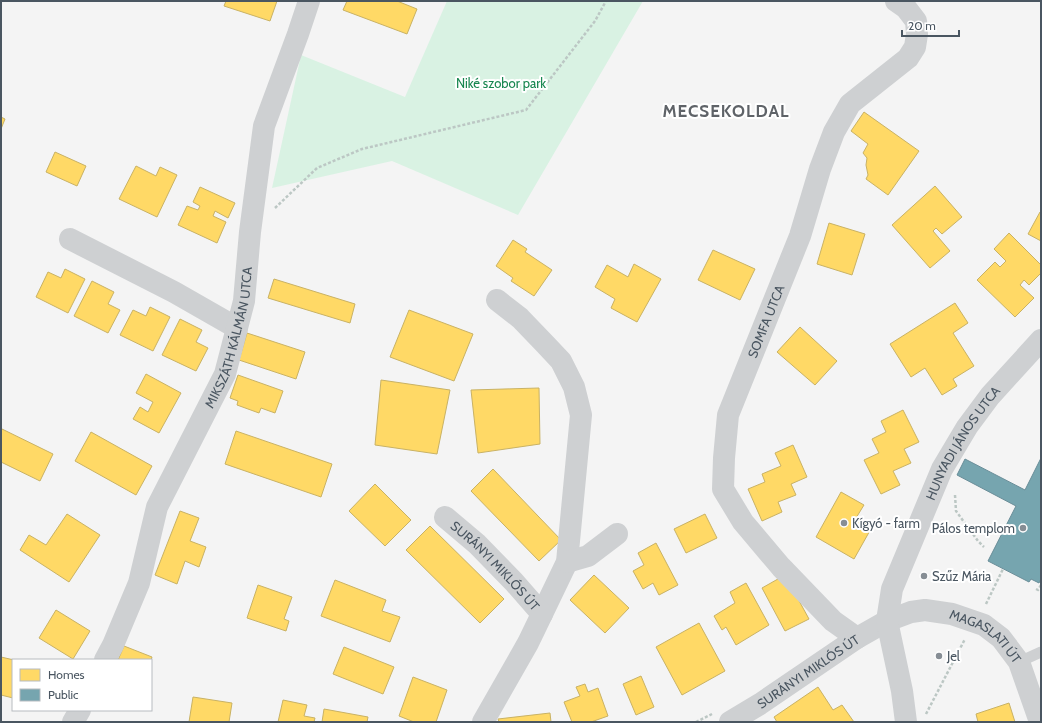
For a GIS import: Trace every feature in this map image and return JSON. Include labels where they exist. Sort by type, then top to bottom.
[{"type":"street","name":"MIKSZÁTH KÁLMÁN UTCA","points":[[106,659],[139,583],[157,507],[225,374],[244,301],[250,232],[264,126],[309,1]]},
{"type":"street","name":"SOMFA UTCA","points":[[856,638],[833,621],[781,567],[743,522],[723,489],[724,458],[728,415],[800,236],[820,169],[834,132],[850,104],[908,58],[915,47],[917,34],[916,21],[906,8],[896,1]]},
{"type":"street","points":[[70,239],[174,292],[237,328]]},
{"type":"street","points":[[497,300],[520,318],[561,361],[574,387],[581,415],[567,562],[542,614]]},
{"type":"street","name":"HUNYADI JÁNOS UTCA","points":[[916,718],[902,691],[887,620],[892,589],[942,469],[967,427],[990,396],[1041,340]]},
{"type":"street","name":"SURÁNYI MIKLÓS ÚT","points":[[445,517],[477,544],[514,582],[542,614],[528,643],[483,722]]},
{"type":"street","points":[[567,562],[588,556],[617,534]]},
{"type":"street","name":"MAGASLATI ÚT","points":[[887,620],[911,612],[925,610],[952,614],[984,625],[1002,638],[1019,662],[1040,722]]},
{"type":"street","name":"SURÁNYI MIKLÓS ÚT","points":[[723,717],[760,704],[856,638],[887,620]]},
{"type":"street","points":[[73,722],[79,711]]},
{"type":"lane","points":[[1019,662],[1041,652]]},
{"type":"path","points":[[273,210],[316,168],[362,149],[526,110],[595,21],[606,1]]},
{"type":"path","points":[[955,495],[956,511],[984,547]]},
{"type":"path","points":[[983,610],[1003,569]]},
{"type":"path","points":[[1036,589],[1038,590],[1041,585]]},
{"type":"path","points":[[916,718],[965,638]]},
{"type":"path","points":[[696,722],[723,717]]},
{"type":"green space","name":"Niké szobor park","points":[[447,1],[643,1],[518,215],[392,161],[272,188],[301,55],[405,97]]},
{"type":"building: Homes","points":[[226,1],[277,1],[270,21],[224,6]]},
{"type":"building: Homes","points":[[347,1],[397,1],[417,9],[407,34],[343,10]]},
{"type":"building: Homes","points":[[864,112],[919,151],[888,195],[866,179],[868,175],[866,165],[867,158],[863,153],[868,144],[851,131]]},
{"type":"building: Homes","points":[[1,117],[5,119],[1,129]]},
{"type":"building: Homes","points":[[55,152],[86,166],[77,186],[46,172]]},
{"type":"building: Homes","points":[[136,166],[156,176],[160,167],[177,175],[157,217],[119,199]]},
{"type":"building: Homes","points":[[935,186],[962,217],[942,234],[936,228],[933,231],[950,251],[930,268],[892,225]]},
{"type":"building: Homes","points":[[200,187],[235,203],[228,218],[215,211],[213,216],[226,222],[217,243],[178,225],[187,206],[198,210],[200,206],[193,202]]},
{"type":"building: Homes","points":[[1041,212],[1041,241],[1028,234]]},
{"type":"building: Homes","points":[[829,223],[865,234],[852,275],[817,264]]},
{"type":"building: Homes","points":[[1009,233],[1041,265],[1041,273],[1029,285],[1024,280],[1020,285],[1034,298],[1015,317],[977,280],[995,262],[1000,267],[1006,261],[994,249]]},
{"type":"building: Homes","points":[[513,240],[527,249],[525,252],[552,270],[534,296],[511,281],[513,278],[496,266]]},
{"type":"building: Homes","points":[[713,250],[755,269],[740,300],[698,280]]},
{"type":"building: Homes","points":[[634,264],[661,279],[637,322],[611,308],[615,299],[595,287],[607,265],[628,277]]},
{"type":"building: Homes","points":[[65,269],[85,279],[68,313],[36,297],[48,272],[61,278]]},
{"type":"building: Homes","points":[[274,279],[355,304],[350,323],[268,298]]},
{"type":"building: Homes","points":[[92,281],[114,292],[108,304],[120,310],[108,333],[74,316]]},
{"type":"building: Homes","points":[[955,303],[968,323],[953,333],[974,366],[953,379],[957,386],[942,395],[925,368],[911,377],[890,344]]},
{"type":"building: Homes","points":[[150,307],[170,317],[153,351],[120,335],[133,310],[146,316]]},
{"type":"building: Homes","points":[[409,310],[473,334],[454,381],[390,357]]},
{"type":"building: Homes","points":[[180,319],[202,330],[196,342],[208,348],[196,371],[162,355]]},
{"type":"building: Homes","points":[[800,327],[837,361],[815,385],[777,352]]},
{"type":"building: Homes","points":[[247,333],[305,352],[296,379],[239,360]]},
{"type":"building: Homes","points":[[146,374],[181,393],[159,433],[133,419],[140,407],[148,412],[153,402],[136,393]]},
{"type":"building: Homes","points":[[238,375],[283,391],[275,413],[261,408],[259,413],[237,405],[238,401],[230,398]]},
{"type":"building: Homes","points":[[381,380],[450,390],[437,454],[375,445]]},
{"type":"building: Homes","points":[[539,388],[540,444],[478,453],[471,390]]},
{"type":"building: Homes","points":[[903,410],[919,442],[904,449],[911,463],[893,471],[900,485],[881,494],[864,460],[879,453],[872,439],[886,432],[881,421]]},
{"type":"building: Homes","points":[[2,429],[53,454],[40,481],[1,462]]},
{"type":"building: Homes","points":[[236,431],[332,464],[321,497],[225,464]]},
{"type":"building: Homes","points":[[91,432],[152,466],[136,495],[75,461]]},
{"type":"building: Homes","points":[[793,445],[807,477],[791,484],[796,495],[778,502],[782,512],[762,521],[748,489],[765,482],[762,474],[781,466],[775,453]]},
{"type":"building: Homes","points":[[493,469],[561,540],[539,561],[471,491]]},
{"type":"building: Homes","points":[[375,484],[411,520],[385,546],[349,511]]},
{"type":"building: Homes","name":"Kígyó - farm","points":[[841,492],[864,505],[856,518],[872,527],[854,559],[816,537]]},
{"type":"building: Homes","points":[[180,511],[199,518],[190,541],[206,547],[199,567],[185,561],[177,584],[155,575]]},
{"type":"building: Homes","points":[[67,514],[100,535],[69,582],[20,550],[29,535],[46,545]]},
{"type":"building: Homes","points":[[705,514],[717,538],[686,553],[674,529]]},
{"type":"building: Homes","points":[[430,526],[504,599],[480,623],[406,550]]},
{"type":"building: Homes","points":[[656,543],[678,585],[659,595],[653,583],[643,589],[633,571],[644,565],[638,553]]},
{"type":"building: Homes","points":[[594,575],[629,608],[605,633],[570,600]]},
{"type":"building: Homes","points":[[785,575],[809,619],[785,631],[762,588]]},
{"type":"building: Homes","points":[[335,580],[386,600],[382,611],[400,617],[390,642],[321,616]]},
{"type":"building: Homes","points":[[746,583],[769,625],[736,645],[726,627],[722,630],[714,616],[735,603],[730,592]]},
{"type":"building: Homes","points":[[258,585],[292,597],[284,619],[289,621],[286,631],[247,618]]},
{"type":"building: Homes","points":[[56,610],[90,631],[73,659],[39,638]]},
{"type":"building: Homes","points":[[699,623],[725,671],[682,695],[656,647]]},
{"type":"building: Homes","points":[[124,646],[152,657],[151,659],[118,659]]},
{"type":"building: Homes","points":[[344,647],[394,667],[383,694],[333,674]]},
{"type":"building: Homes","points":[[1,657],[12,660],[12,698],[1,695]]},
{"type":"building: Homes","points":[[641,676],[654,707],[636,715],[623,684]]},
{"type":"building: Homes","points":[[413,677],[447,690],[436,722],[414,722],[399,716]]},
{"type":"building: Homes","points":[[585,684],[588,692],[598,688],[608,716],[591,722],[572,722],[564,702],[580,696],[576,687]]},
{"type":"building: Homes","points":[[818,687],[833,710],[842,705],[854,722],[777,722],[774,717]]},
{"type":"building: Homes","points":[[193,697],[232,703],[229,722],[189,722]]},
{"type":"building: Homes","points":[[283,700],[307,705],[304,716],[315,718],[314,722],[278,722]]},
{"type":"building: Homes","points":[[1009,703],[1015,722],[978,722],[976,714]]},
{"type":"building: Homes","points":[[324,709],[368,717],[367,722],[322,722]]},
{"type":"building: Homes","points":[[550,713],[551,722],[499,722],[498,719]]},
{"type":"building: Public","name":"Pálos templom","points":[[1041,458],[1041,579],[1039,583],[1031,579],[1029,582],[988,561],[1016,506],[957,475],[965,459],[1025,490]]},
{"type":"place","name":"Kígyó - farm","points":[[844,523]]},
{"type":"place","name":"Pálos templom","points":[[1023,528]]},
{"type":"place","name":"Szűz Mária","points":[[924,576]]},
{"type":"place","name":"Jel","points":[[939,656]]},
{"type":"district","name":"MECSEKOLDAL","points":[[726,111]]}]
